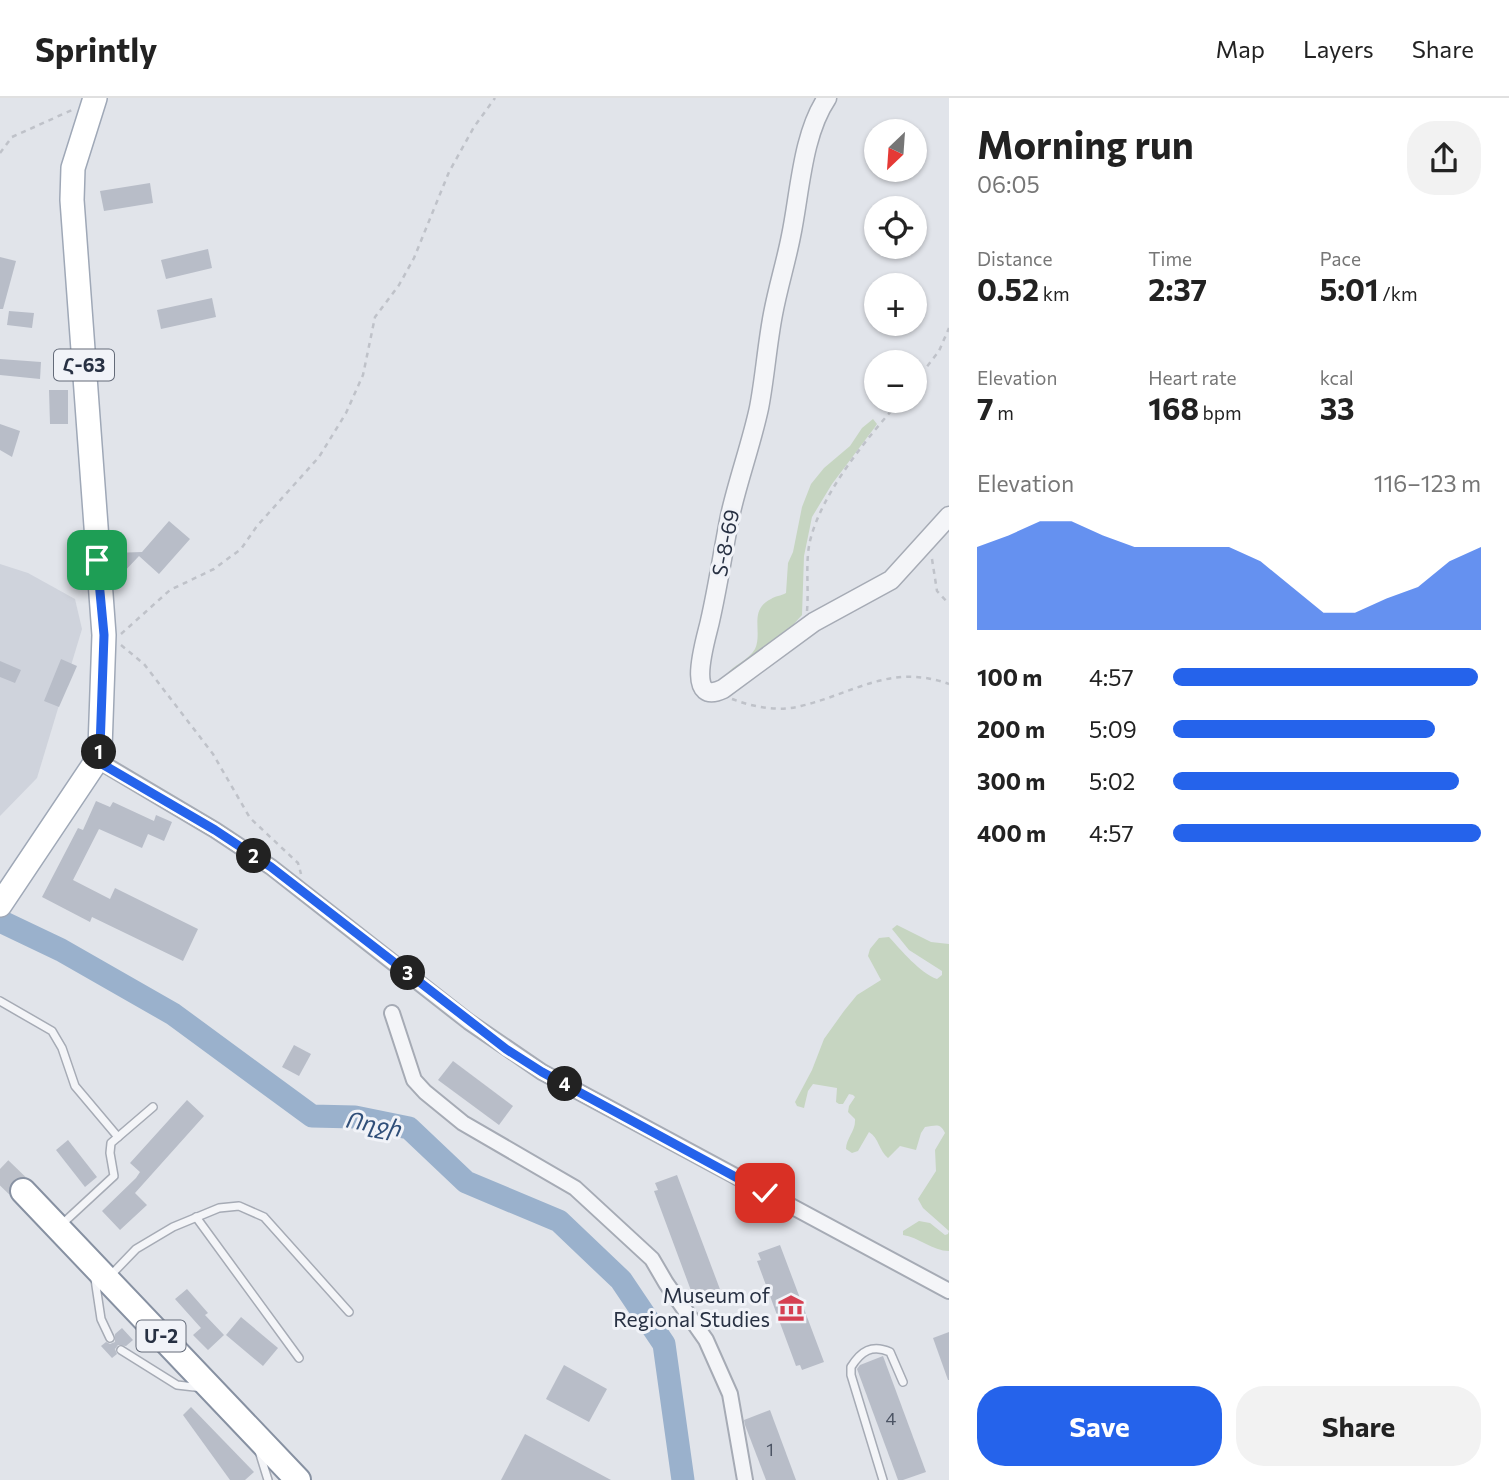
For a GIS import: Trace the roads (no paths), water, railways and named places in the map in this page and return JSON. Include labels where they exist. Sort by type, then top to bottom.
[{"type":"highway","name":"Մ-2","points":[[23,1191],[298,1480]]},
{"type":"main road","name":"Հ-63","points":[[0,905],[97,761],[100,748],[104,635],[72,200],[73,168],[95,99]]},
{"type":"street","name":"Տ-8-69","points":[[827,98],[813,130],[804,161],[791,239],[772,316],[759,406],[731,513],[699,670],[700,681],[708,691],[723,689],[806,628],[891,580],[949,516]]},
{"type":"street","points":[[97,761],[215,830],[308,895],[469,1022],[542,1072],[949,1291]]},
{"type":"street","points":[[392,1013],[414,1080],[425,1092],[463,1124],[575,1188],[652,1259],[706,1340],[730,1394],[745,1480]]},
{"type":"lane","points":[[0,1001],[52,1031],[62,1048],[75,1086],[118,1137]]},
{"type":"lane","points":[[58,1228],[114,1176],[110,1147],[153,1107]]},
{"type":"lane","points":[[110,1338],[101,1319],[100,1273],[173,1227],[219,1208],[239,1206],[264,1217],[349,1312]]},
{"type":"lane","points":[[196,1217],[299,1358]]},
{"type":"lane","points":[[883,1480],[851,1376],[851,1367],[869,1349],[879,1347],[890,1352],[903,1382]]},
{"type":"lane","points":[[121,1350],[177,1385],[210,1388]]},
{"type":"lane","points":[[254,1433],[268,1480]]},
{"type":"waterway","name":"Ողջի","points":[[0,921],[61,950],[173,1014],[312,1116],[355,1117],[409,1128],[466,1182],[559,1221],[621,1280],[664,1344],[683,1480]]},
{"type":"tunnel","points":[[0,1169],[23,1191]]},
{"type":"place","name":"Museum of Regional Studies","points":[[791,1308]]}]
